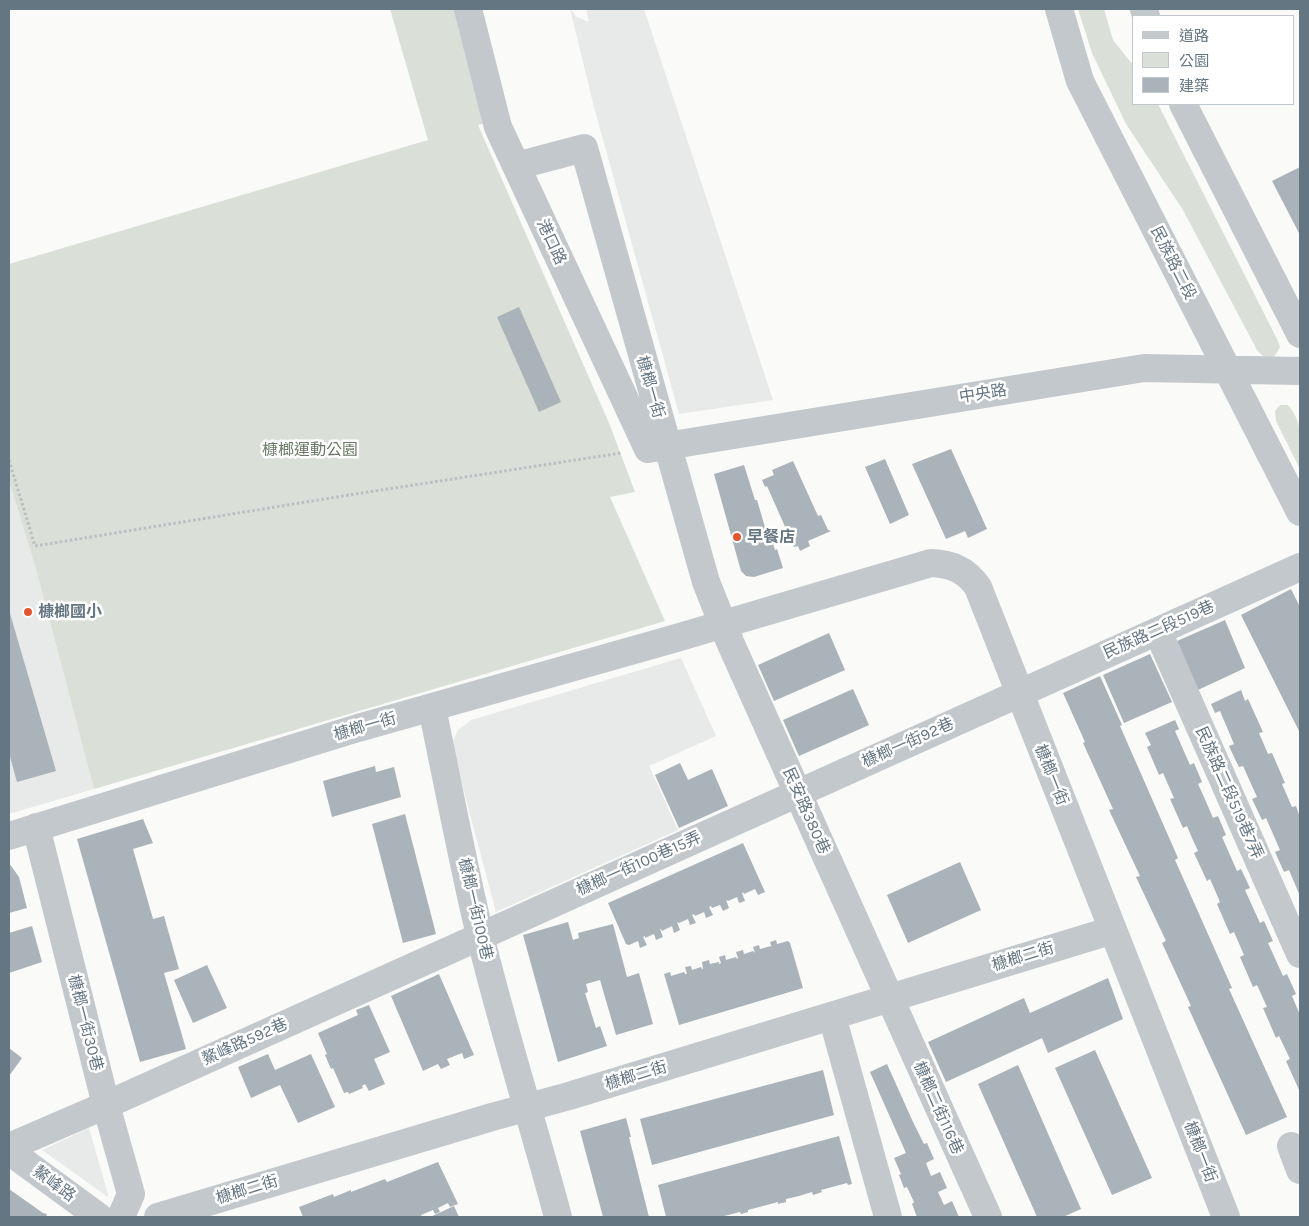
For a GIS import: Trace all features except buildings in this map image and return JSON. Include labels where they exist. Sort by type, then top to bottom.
[{"type":"street","name":"民族路二段","points":[[1059,9],[1080,81],[1300,512]]},
{"type":"street","name":"港口路","points":[[471,10],[498,126],[516,166],[658,447]]},
{"type":"street","points":[[1184,105],[1300,334]]},
{"type":"street","name":"槺榔一街","points":[[516,166],[584,148],[654,400],[658,447],[722,624]]},
{"type":"street","name":"中央路","points":[[658,447],[1144,368],[1300,371]]},
{"type":"street","name":"槺榔一街","points":[[9,836],[358,728],[931,563],[944,564],[960,569],[972,578],[978,587],[1226,1217]]},
{"type":"street","name":"民族路二段519巷","points":[[1019,694],[1300,567]]},
{"type":"street","name":"民安路380巷","points":[[722,624],[889,998]]},
{"type":"street","name":"民族路二段519巷7弄","points":[[1158,632],[1300,954]]},
{"type":"street","name":"槺榔一街92巷","points":[[798,792],[1019,694]]},
{"type":"street","name":"槺榔一街100巷","points":[[432,708],[480,935],[558,1217]]},
{"type":"street","name":"槺榔一街100巷15弄","points":[[480,935],[798,792]]},
{"type":"street","name":"槺榔一街30巷","points":[[36,828],[106,1105],[131,1194],[121,1217]]},
{"type":"street","name":"槺榔二街","points":[[158,1217],[569,1096],[1112,930]]},
{"type":"street","name":"鰲峰路592巷","points":[[9,1147],[106,1105],[480,935]]},
{"type":"street","name":"槺榔二街116巷","points":[[889,998],[988,1217]]},
{"type":"street","points":[[832,1016],[880,1215]]},
{"type":"street","name":"鰲峰路","points":[[9,1152],[99,1217]]},
{"type":"path","points":[[9,460],[35,546],[348,494],[658,447]]},
{"type":"shaded area","points":[[570,9],[577,17],[589,22],[586,9],[644,9],[773,400],[679,414],[594,107]]},
{"type":"shaded area","name":"槺榔國小","points":[[9,481],[36,569],[94,789],[9,814]]},
{"type":"shaded area","points":[[681,658],[716,736],[649,766],[678,830],[496,912],[454,754],[452,743],[458,730],[471,720]]},
{"type":"shaded area","points":[[89,1128],[108,1194],[108,1197],[42,1150]]},
{"type":"green space","name":"槺榔運動公園","points":[[390,9],[458,9],[486,123],[478,125],[609,423],[635,492],[610,497],[665,621],[94,789],[36,569],[9,481],[9,264],[428,140]]},
{"type":"green space","points":[[1078,9],[1104,9],[1113,40],[1132,64],[1132,105],[1159,105],[1277,339],[1280,347],[1274,357],[1264,357],[1257,350],[1183,210],[1126,124],[1092,53]]},
{"type":"green space","points":[[1280,405],[1288,405],[1297,420],[1301,443],[1300,469],[1276,421],[1275,411]]},
{"type":"place","name":"早餐店","points":[[737,537]]},
{"type":"place","name":"槺榔國小","points":[[28,612]]}]
